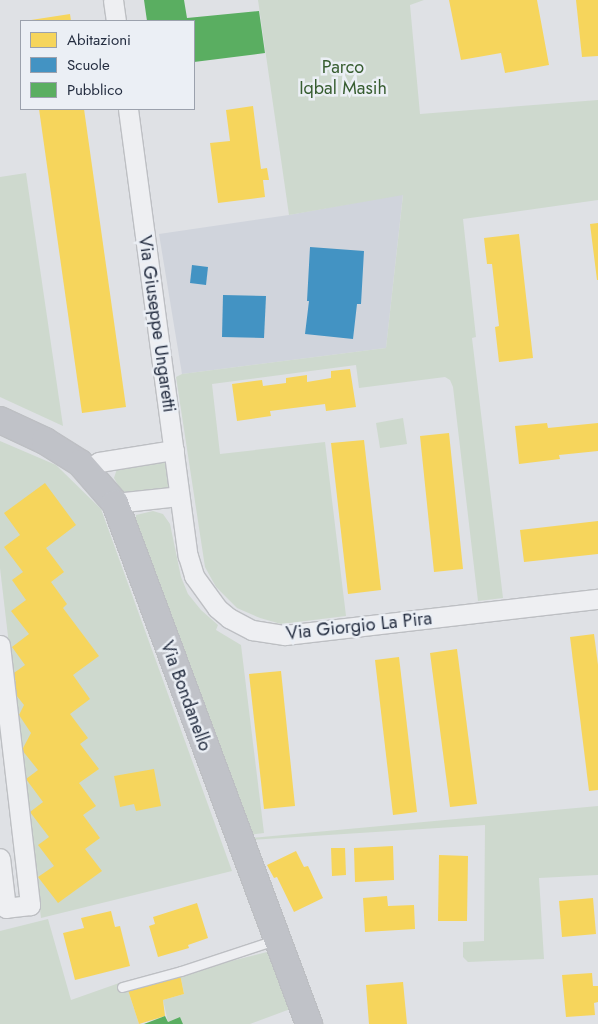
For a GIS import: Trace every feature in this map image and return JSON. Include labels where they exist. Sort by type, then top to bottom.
[{"type":"street","points":[[113,0],[116,20]]},
{"type":"street","name":"Via Giuseppe Ungaretti","points":[[128,110],[174,450]]},
{"type":"street","name":"Via Bondanello","points":[[0,420],[52,445],[87,470],[115,504],[309,1024]]},
{"type":"street","points":[[87,470],[99,462],[174,450]]},
{"type":"street","name":"Via Giorgio La Pira","points":[[174,450],[188,556],[194,576],[217,608],[229,618],[252,630],[285,635],[598,600]]},
{"type":"street","points":[[115,504],[179,496]]},
{"type":"street","points":[[0,645],[30,905],[6,908],[0,858]]},
{"type":"lane","points":[[122,986],[200,965],[277,940]]},
{"type":"shaded area","points":[[403,194],[386,348],[182,374],[159,234],[289,215]]},
{"type":"green space","name":"Parco Iqbal Masih","points":[[258,0],[424,0],[410,5],[420,114],[598,100],[598,200],[463,219],[476,337],[472,338],[503,598],[478,601],[453,387],[450,380],[445,377],[359,388],[356,365],[212,384],[220,454],[325,442],[346,616],[281,624],[260,618],[237,608],[216,587],[205,567],[176,377],[182,374],[386,348],[403,195],[289,215]]},
{"type":"green space","points":[[26,173],[63,426],[0,397],[0,177]]},
{"type":"green space","points":[[403,418],[407,444],[380,448],[376,423]]},
{"type":"green space","points":[[0,441],[56,465],[101,509],[232,871],[41,918],[0,568]]},
{"type":"green space","points":[[168,462],[172,488],[127,494],[119,487],[114,478],[117,469]]},
{"type":"green space","points":[[153,511],[163,514],[170,524],[181,577],[188,594],[201,610],[218,625],[216,630],[241,645],[264,833],[248,835],[136,522],[136,515]]},
{"type":"green space","points":[[598,806],[598,875],[539,878],[544,959],[468,962],[463,957],[463,942],[484,941],[485,825],[249,840],[250,838]]},
{"type":"green space","points":[[48,919],[71,1000],[122,982],[128,990],[139,1024],[0,1024],[0,931]]},
{"type":"green space","points":[[271,951],[293,1008],[250,1024],[183,1024],[180,1017],[168,1022],[163,1000],[184,994],[180,974]]},
{"type":"building: Abitazioni","points":[[449,0],[537,0],[549,65],[505,73],[501,53],[461,60]]},
{"type":"building: Abitazioni","points":[[576,0],[598,0],[598,56],[582,57]]},
{"type":"building: Abitazioni","points":[[70,14],[71,20],[31,20]]},
{"type":"building: Abitazioni","points":[[253,106],[261,169],[267,168],[269,180],[263,180],[265,197],[218,203],[210,143],[230,141],[226,110]]},
{"type":"building: Abitazioni","points":[[39,110],[84,110],[126,407],[82,413]]},
{"type":"building: Abitazioni","points":[[598,223],[598,280],[597,280],[590,224]]},
{"type":"building: Abitazioni","points":[[519,234],[533,358],[499,362],[495,327],[499,326],[492,264],[487,264],[484,238]]},
{"type":"building: Abitazioni","points":[[350,369],[356,407],[326,411],[325,404],[270,411],[271,416],[237,421],[232,384],[262,380],[263,386],[286,383],[286,378],[307,375],[307,382],[331,378],[331,371]]},
{"type":"building: Abitazioni","points":[[547,423],[548,428],[598,423],[598,451],[559,455],[560,459],[519,464],[515,426]]},
{"type":"building: Abitazioni","points":[[449,433],[463,569],[434,572],[420,436]]},
{"type":"building: Abitazioni","points":[[364,440],[381,590],[348,594],[331,443]]},
{"type":"building: Abitazioni","points":[[45,483],[76,525],[46,548],[64,572],[51,582],[67,604],[63,608],[99,656],[73,675],[90,699],[70,714],[88,738],[80,744],[99,769],[79,783],[96,806],[83,815],[100,838],[85,849],[102,871],[58,903],[38,877],[54,866],[38,845],[49,837],[30,812],[43,802],[26,779],[38,770],[22,750],[31,733],[19,715],[24,705],[9,686],[16,681],[11,675],[25,665],[12,647],[29,634],[11,611],[26,600],[12,580],[23,572],[4,547],[20,535],[4,513]]},
{"type":"building: Abitazioni","points":[[598,521],[598,554],[524,562],[520,530]]},
{"type":"building: Abitazioni","points":[[594,634],[598,665],[598,790],[589,791],[570,637]]},
{"type":"building: Abitazioni","points":[[457,649],[477,804],[450,807],[430,653]]},
{"type":"building: Abitazioni","points":[[399,657],[417,812],[393,815],[375,660]]},
{"type":"building: Abitazioni","points":[[281,671],[295,806],[264,809],[249,674]]},
{"type":"building: Abitazioni","points":[[154,769],[161,806],[136,811],[134,804],[120,807],[114,776]]},
{"type":"building: Abitazioni","points":[[393,846],[394,880],[355,882],[354,848]]},
{"type":"building: Abitazioni","points":[[331,848],[345,848],[346,875],[332,876]]},
{"type":"building: Abitazioni","points":[[296,851],[304,867],[308,866],[323,898],[294,912],[277,877],[274,878],[267,865]]},
{"type":"building: Abitazioni","points":[[439,855],[468,856],[467,921],[438,921]]},
{"type":"building: Abitazioni","points":[[387,896],[388,906],[414,905],[415,929],[365,932],[363,898]]},
{"type":"building: Abitazioni","points":[[593,898],[596,934],[562,937],[559,901]]},
{"type":"building: Abitazioni","points":[[197,903],[208,938],[188,945],[189,948],[158,957],[149,926],[155,924],[153,917]]},
{"type":"building: Abitazioni","points":[[111,911],[115,927],[120,926],[130,966],[75,980],[63,933],[84,928],[81,918]]},
{"type":"building: Abitazioni","points":[[592,973],[593,986],[598,986],[598,1002],[594,1003],[595,1015],[566,1017],[562,975]]},
{"type":"building: Abitazioni","points":[[180,974],[184,994],[163,1000],[165,1016],[139,1024],[128,990]]},
{"type":"building: Abitazioni","points":[[403,982],[407,1024],[369,1024],[366,985]]},
{"type":"building: Scuole","points":[[310,247],[364,251],[361,304],[357,304],[353,339],[305,334],[309,301],[307,301]]},
{"type":"building: Scuole","points":[[192,265],[208,267],[206,285],[190,283]]},
{"type":"building: Scuole","points":[[223,295],[266,296],[264,338],[222,337]]},
{"type":"building: Pubblico","points":[[144,0],[184,0],[187,18],[259,11],[265,53],[195,62],[195,20],[147,20]]},
{"type":"building: Pubblico","points":[[165,1016],[168,1022],[180,1017],[183,1024],[144,1024]]}]
